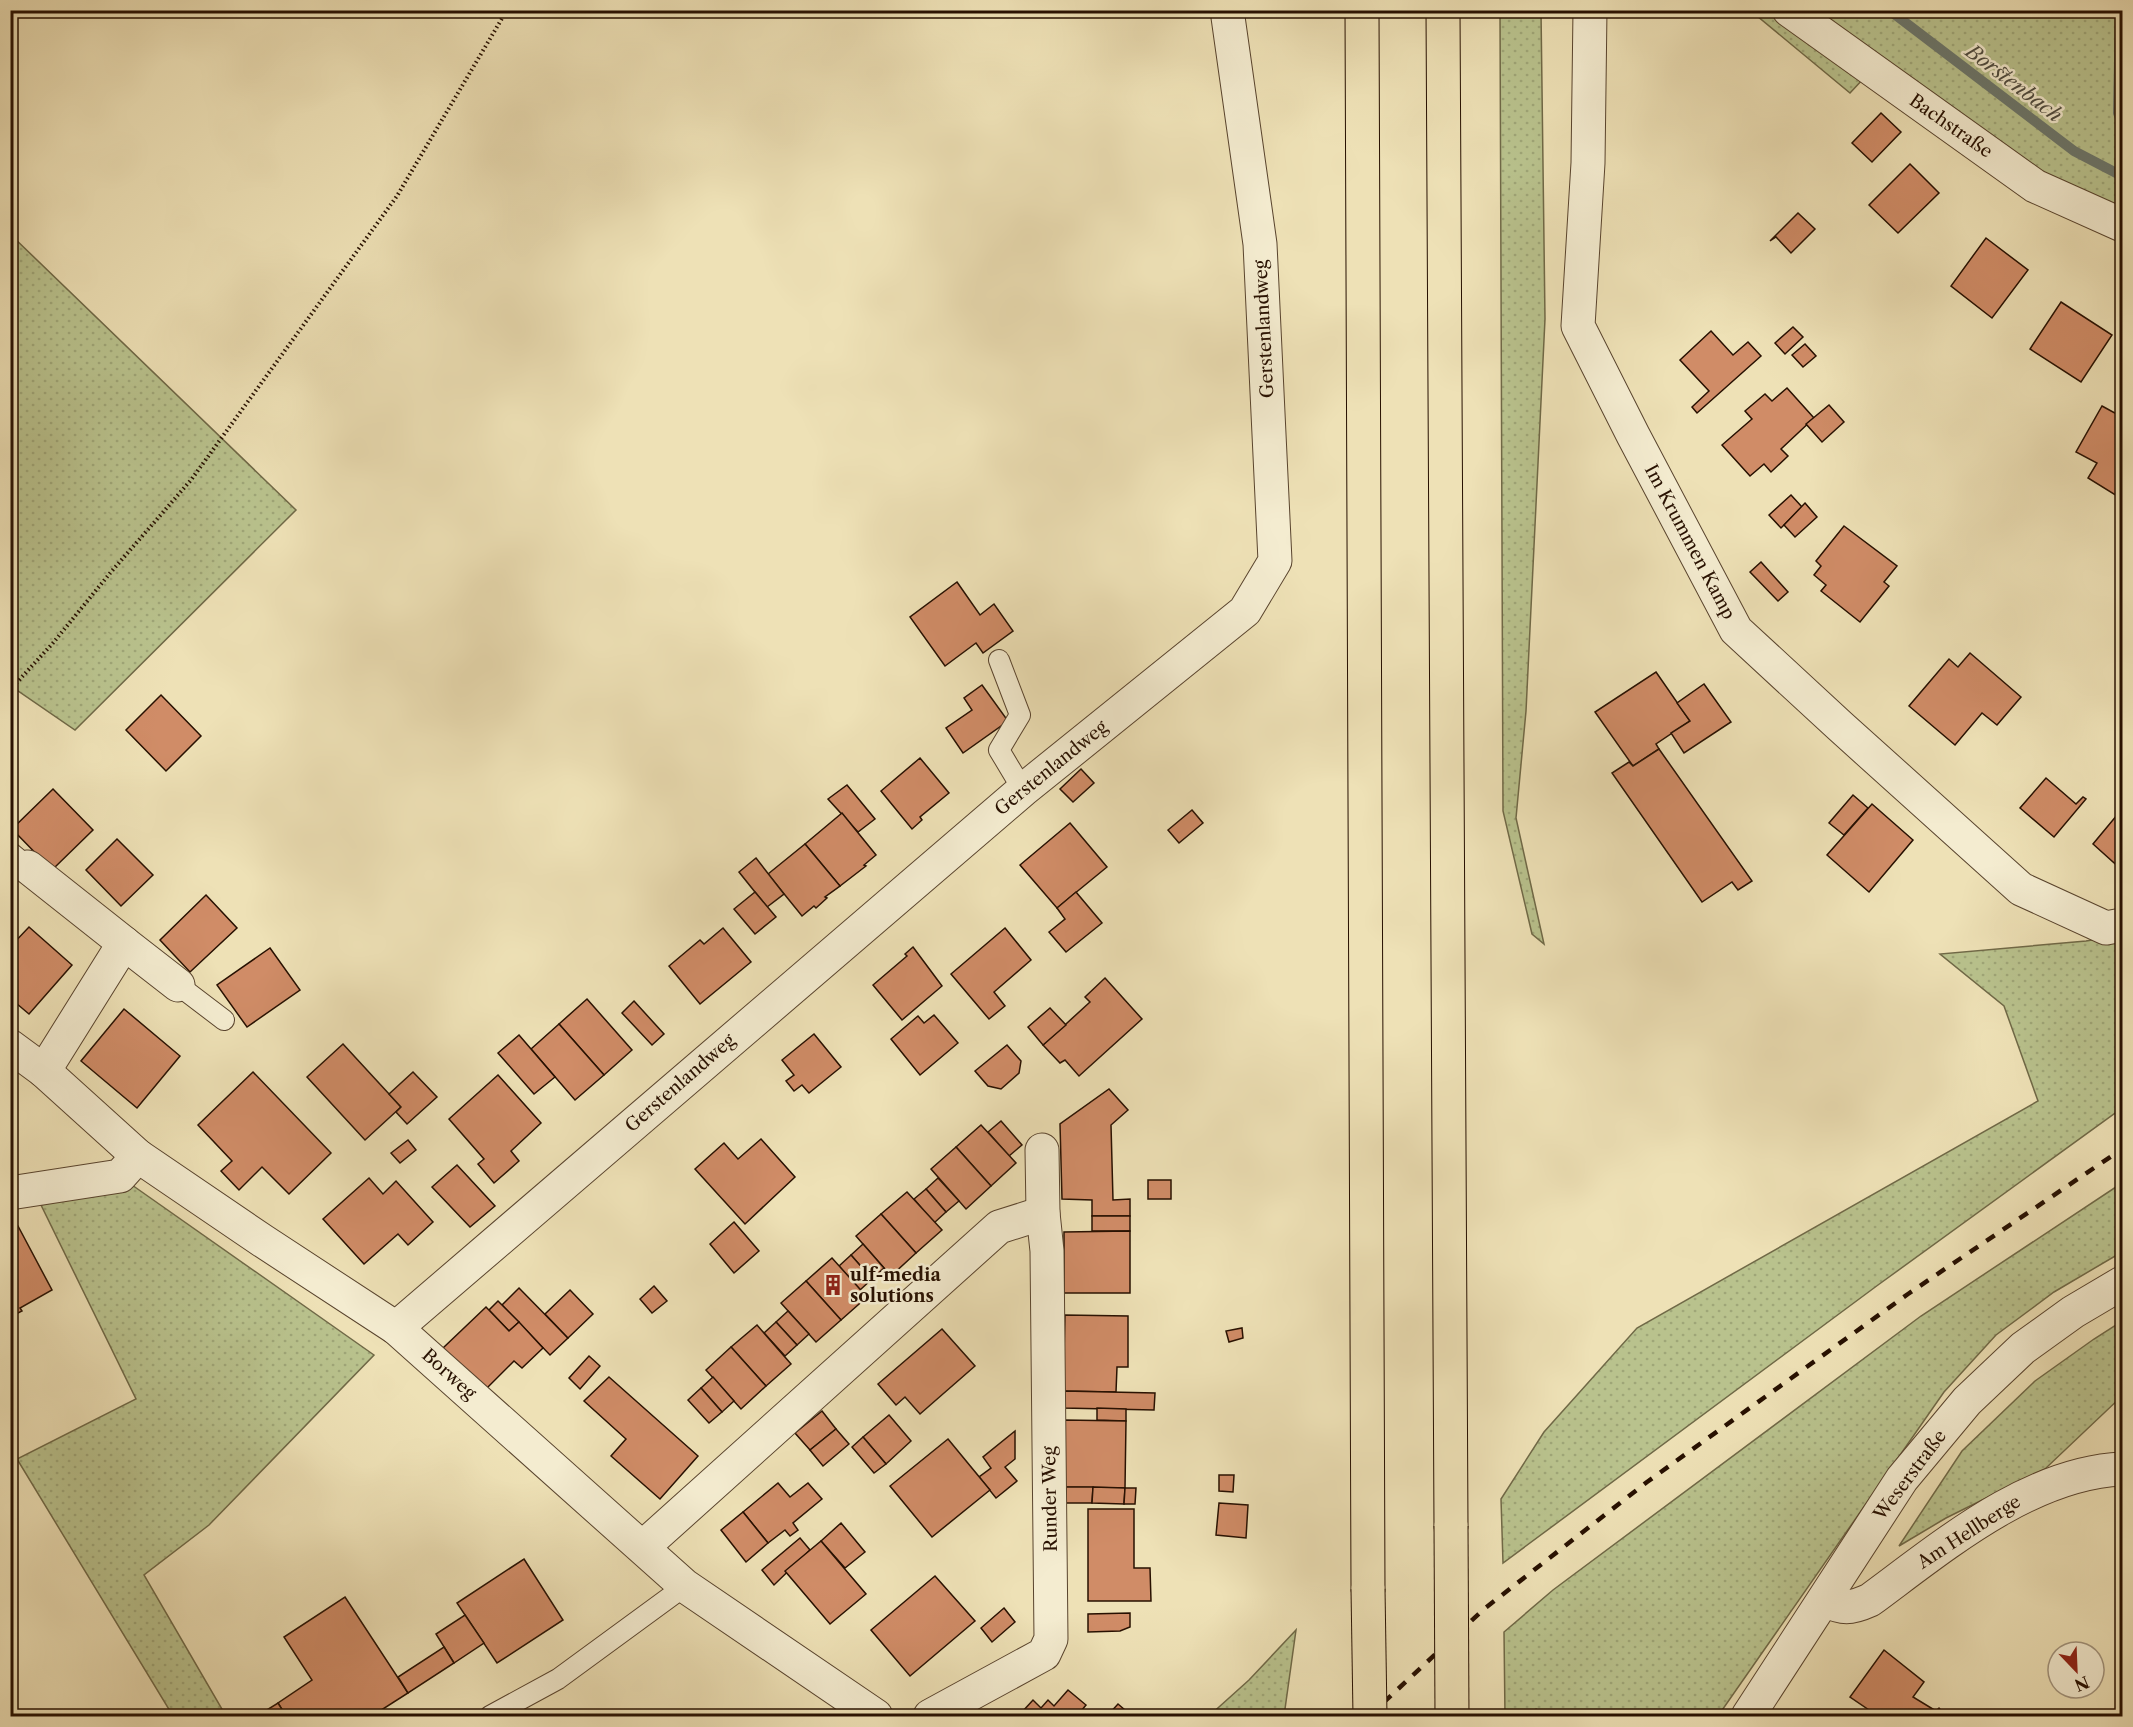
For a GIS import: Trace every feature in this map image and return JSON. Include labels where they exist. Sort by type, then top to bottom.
[{"type":"highway","points":[[1362,10],[1370,1716]]},
{"type":"highway","points":[[1443,10],[1452,1716]]},
{"type":"street","name":"Gerstenlandweg","points":[[396,1328],[1023,790],[1245,611],[1275,561],[1260,244],[1227,10]]},
{"type":"street","name":"Im Krummen Kamp","points":[[1590,10],[1588,163],[1578,326],[1736,630],[2021,889],[2106,928],[2122,925]]},
{"type":"street","name":"Bachstraße","points":[[1789,10],[2035,186],[2122,225]]},
{"type":"street","points":[[19,860],[178,985]]},
{"type":"street","points":[[44,1071],[124,943]]},
{"type":"street","name":"Borweg","points":[[10,1046],[44,1071],[138,1156],[262,1241],[396,1328],[685,1586],[876,1716]]},
{"type":"street","name":"Runder Weg","points":[[930,1716],[1044,1654],[1051,1639],[1047,1251],[1043,1213],[1042,1150]]},
{"type":"street","points":[[10,1192],[120,1176],[138,1156]]},
{"type":"street","points":[[643,1547],[999,1227],[1043,1213]]},
{"type":"street","name":"Weserstraße","points":[[1748,1716],[1902,1479],[1967,1401],[2023,1348],[2073,1312],[2122,1282]]},
{"type":"street","name":"Am Hellberge","points":[[1824,1600],[1838,1607],[1854,1607],[1870,1600],[1967,1529],[2031,1492],[2098,1470],[2122,1469]]},
{"type":"lane","points":[[999,660],[1020,715],[999,750],[1023,790]]},
{"type":"lane","points":[[178,985],[224,1020]]},
{"type":"lane","points":[[490,1716],[558,1679],[685,1586]]},
{"type":"path","points":[[10,690],[191,480],[397,196],[507,10]]},
{"type":"green space","points":[[1500,11],[1541,11],[1545,319],[1526,711],[1516,818],[1544,944],[1532,934],[1503,811]]},
{"type":"green space","points":[[1751,11],[2122,11],[2122,214],[2039,176],[1878,63],[1850,93]]},
{"type":"green space","points":[[10,234],[296,510],[75,730],[11,686]]},
{"type":"green space","points":[[2122,935],[2122,1108],[1878,1285],[1503,1563],[1501,1499],[1544,1432],[1637,1328],[2038,1101],[2004,1006],[1940,954],[2086,941]]},
{"type":"green space","points":[[2122,1183],[2122,1252],[2054,1292],[1996,1335],[1944,1392],[1718,1716],[1547,1716],[1536,1709],[1530,1716],[1505,1716],[1504,1632],[1553,1590],[1921,1316]]},
{"type":"green space","points":[[132,1185],[374,1355],[209,1525],[144,1575],[226,1716],[173,1716],[17,1459],[136,1399],[41,1205]]},
{"type":"green space","points":[[2122,1321],[2122,1396],[2045,1469],[1946,1518],[1899,1546],[1962,1451],[2035,1381]]},
{"type":"green space","points":[[1296,1630],[1284,1716],[1209,1716],[1249,1680]]},
{"type":"building","points":[[1881,113],[1901,132],[1872,162],[1852,143]]},
{"type":"building","points":[[1910,164],[1939,193],[1898,233],[1869,205]]},
{"type":"building","points":[[1798,213],[1815,229],[1791,253],[1776,237],[1770,241]]},
{"type":"building","points":[[1986,238],[2028,270],[1992,318],[1951,286]]},
{"type":"building","points":[[2061,302],[2112,335],[2081,382],[2030,349]]},
{"type":"building","points":[[1793,327],[1803,337],[1785,354],[1775,343]]},
{"type":"building","points":[[1711,331],[1733,355],[1748,342],[1761,356],[1697,413],[1692,407],[1709,391],[1680,360]]},
{"type":"building","points":[[1805,344],[1816,356],[1803,367],[1792,355]]},
{"type":"building","points":[[1787,388],[1814,418],[1781,449],[1788,456],[1771,472],[1764,464],[1750,476],[1722,445],[1752,419],[1745,411],[1765,394],[1772,401]]},
{"type":"building","points":[[1829,405],[1844,422],[1822,442],[1806,424]]},
{"type":"building","points":[[2102,406],[2122,417],[2122,486],[2117,496],[2088,478],[2097,463],[2076,452]]},
{"type":"building","points":[[1791,495],[1802,507],[1781,528],[1769,515]]},
{"type":"building","points":[[1805,503],[1817,517],[1795,537],[1784,525]]},
{"type":"building","points":[[1844,526],[1897,566],[1884,582],[1889,586],[1860,622],[1821,591],[1826,585],[1814,575],[1821,566],[1816,561]]},
{"type":"building","points":[[1761,562],[1788,592],[1778,601],[1750,572]]},
{"type":"building","points":[[957,582],[980,615],[994,604],[1013,631],[983,653],[976,643],[945,666],[910,617]]},
{"type":"building","points":[[1970,653],[2021,697],[1997,725],[1982,713],[1955,745],[1909,706],[1949,659],[1958,667]]},
{"type":"building","points":[[1656,672],[1690,721],[1656,744],[1659,749],[1633,766],[1595,712]]},
{"type":"building","points":[[1704,684],[1731,722],[1684,753],[1671,733],[1690,721],[1677,703]]},
{"type":"building","points":[[982,685],[1008,721],[963,753],[946,728],[972,710],[964,698]]},
{"type":"building","points":[[161,695],[201,736],[166,771],[126,730]]},
{"type":"building","points":[[1659,749],[1752,881],[1738,890],[1732,882],[1702,902],[1612,773],[1629,762],[1633,766]]},
{"type":"building","points":[[920,758],[949,793],[920,817],[922,820],[912,829],[881,791]]},
{"type":"building","points":[[1081,769],[1094,783],[1073,802],[1060,789]]},
{"type":"building","points":[[2046,778],[2076,804],[2083,797],[2086,799],[2054,837],[2020,808]]},
{"type":"building","points":[[847,785],[875,819],[858,832],[828,799]]},
{"type":"building","points":[[53,789],[93,830],[52,870],[12,829]]},
{"type":"building","points":[[1853,795],[1868,808],[1844,835],[1829,823]]},
{"type":"building","points":[[1872,804],[1913,840],[1869,892],[1827,855]]},
{"type":"building","points":[[2122,809],[2122,870],[2093,844]]},
{"type":"building","points":[[1192,810],[1203,823],[1179,843],[1168,830]]},
{"type":"building","points":[[842,813],[876,855],[864,865],[866,866],[840,886],[805,844]]},
{"type":"building","points":[[1070,823],[1107,867],[1057,908],[1020,865]]},
{"type":"building","points":[[117,839],[153,875],[121,906],[86,870]]},
{"type":"building","points":[[805,844],[840,886],[825,897],[827,898],[816,908],[814,906],[802,916],[768,874]]},
{"type":"building","points":[[756,858],[784,894],[767,907],[739,872]]},
{"type":"building","points":[[755,892],[776,917],[755,934],[734,909]]},
{"type":"building","points":[[1076,892],[1102,923],[1066,952],[1049,932],[1065,919],[1057,908]]},
{"type":"building","points":[[206,895],[237,928],[190,972],[160,940]]},
{"type":"building","points":[[29,927],[72,965],[29,1014],[10,998],[10,947]]},
{"type":"building","points":[[723,928],[751,962],[700,1004],[669,966],[700,940],[704,944]]},
{"type":"building","points":[[1005,928],[1031,960],[994,992],[1005,1006],[989,1019],[951,974]]},
{"type":"building","points":[[913,947],[942,986],[902,1020],[873,985],[907,956],[905,954]]},
{"type":"building","points":[[270,948],[300,990],[247,1027],[217,985]]},
{"type":"building","points":[[1105,978],[1142,1019],[1079,1076],[1065,1060],[1060,1063],[1043,1045],[1090,1002],[1085,997]]},
{"type":"building","points":[[587,999],[632,1050],[604,1075],[559,1024]]},
{"type":"building","points":[[634,1001],[664,1034],[652,1045],[622,1013]]},
{"type":"building","points":[[1050,1008],[1066,1025],[1043,1045],[1028,1027]]},
{"type":"building","points":[[124,1009],[180,1056],[137,1108],[81,1061]]},
{"type":"building","points":[[934,1015],[958,1043],[920,1075],[891,1039],[918,1016],[924,1023]]},
{"type":"building","points":[[559,1024],[604,1075],[575,1100],[531,1049]]},
{"type":"building","points":[[814,1034],[841,1067],[809,1093],[802,1085],[794,1091],[786,1081],[794,1075],[782,1060]]},
{"type":"building","points":[[519,1035],[555,1077],[534,1094],[498,1053]]},
{"type":"building","points":[[343,1044],[401,1107],[365,1140],[307,1077]]},
{"type":"building","points":[[1007,1045],[1021,1061],[1019,1073],[1001,1089],[988,1086],[975,1071]]},
{"type":"building","points":[[253,1072],[331,1153],[289,1194],[262,1167],[239,1190],[221,1171],[232,1161],[198,1125]]},
{"type":"building","points":[[413,1072],[437,1097],[407,1124],[396,1112],[401,1107],[389,1094]]},
{"type":"building","points":[[498,1075],[541,1123],[511,1151],[519,1161],[494,1183],[478,1164],[484,1159],[449,1119]]},
{"type":"building","points":[[1109,1089],[1128,1110],[1111,1125],[1113,1200],[1130,1199],[1130,1216],[1092,1216],[1092,1200],[1062,1199],[1060,1124]]},
{"type":"building","points":[[1001,1121],[1022,1145],[1009,1156],[988,1132]]},
{"type":"building","points":[[981,1125],[1016,1163],[991,1186],[956,1147]]},
{"type":"building","points":[[761,1139],[795,1177],[745,1224],[695,1169],[724,1143],[738,1159]]},
{"type":"building","points":[[408,1140],[416,1150],[400,1163],[391,1153]]},
{"type":"building","points":[[956,1147],[991,1186],[966,1209],[931,1169]]},
{"type":"building","points":[[457,1165],[495,1206],[470,1227],[432,1187]]},
{"type":"building","points":[[369,1178],[383,1194],[396,1181],[433,1222],[408,1245],[398,1234],[364,1264],[323,1219]]},
{"type":"building","points":[[938,1178],[959,1201],[946,1212],[926,1189]]},
{"type":"building","points":[[1148,1180],[1171,1180],[1171,1199],[1148,1199]]},
{"type":"building","points":[[926,1189],[946,1212],[934,1223],[914,1199]]},
{"type":"building","points":[[907,1192],[942,1230],[916,1253],[881,1214]]},
{"type":"building","points":[[881,1214],[916,1253],[891,1276],[856,1236]]},
{"type":"building","points":[[1092,1216],[1130,1216],[1130,1231],[1092,1231]]},
{"type":"building","points":[[734,1222],[759,1251],[734,1273],[710,1244]]},
{"type":"building","points":[[18,1226],[52,1290],[20,1308],[22,1311],[10,1317],[10,1230]]},
{"type":"building","points":[[1130,1231],[1130,1293],[1064,1293],[1064,1232]]},
{"type":"building","points":[[863,1244],[884,1268],[872,1279],[851,1255]]},
{"type":"building","points":[[851,1255],[872,1279],[860,1290],[839,1266]]},
{"type":"building","name":"ulf-media solutions","points":[[832,1258],[867,1297],[841,1320],[806,1281]]},
{"type":"building","points":[[806,1281],[841,1320],[816,1342],[781,1303]]},
{"type":"building","points":[[654,1286],[667,1301],[652,1313],[640,1299]]},
{"type":"building","points":[[519,1288],[568,1338],[550,1355],[502,1305]]},
{"type":"building","points":[[570,1290],[593,1314],[568,1338],[545,1314]]},
{"type":"building","points":[[498,1301],[519,1322],[509,1331],[489,1310]]},
{"type":"building","points":[[486,1307],[509,1331],[519,1322],[543,1348],[522,1368],[514,1361],[484,1391],[443,1348]]},
{"type":"building","points":[[788,1311],[809,1334],[797,1345],[776,1322]]},
{"type":"building","points":[[1065,1315],[1128,1316],[1128,1367],[1117,1367],[1116,1392],[1063,1391]]},
{"type":"building","points":[[776,1322],[797,1345],[785,1356],[764,1333]]},
{"type":"building","points":[[757,1325],[791,1364],[766,1386],[731,1347]]},
{"type":"building","points":[[1242,1328],[1243,1338],[1229,1342],[1226,1331]]},
{"type":"building","points":[[942,1329],[975,1366],[920,1414],[905,1397],[896,1405],[878,1384]]},
{"type":"building","points":[[731,1347],[766,1386],[741,1409],[706,1370]]},
{"type":"building","points":[[589,1356],[600,1366],[580,1389],[569,1378]]},
{"type":"building","points":[[609,1377],[698,1456],[660,1499],[611,1456],[626,1439],[584,1401]]},
{"type":"building","points":[[713,1377],[734,1401],[722,1412],[701,1388]]},
{"type":"building","points":[[701,1388],[722,1412],[709,1423],[688,1400]]},
{"type":"building","points":[[1063,1391],[1155,1393],[1154,1410],[1063,1408]]},
{"type":"building","points":[[1097,1408],[1126,1409],[1126,1421],[1097,1420]]},
{"type":"building","points":[[822,1411],[836,1429],[810,1450],[795,1433]]},
{"type":"building","points":[[889,1415],[911,1441],[886,1464],[863,1437]]},
{"type":"building","points":[[1064,1420],[1126,1421],[1125,1488],[1062,1487]]},
{"type":"building","points":[[836,1429],[849,1444],[823,1466],[810,1450]]},
{"type":"building","points":[[1015,1431],[1015,1459],[1005,1467],[1017,1481],[996,1498],[979,1477],[991,1468],[983,1457]]},
{"type":"building","points":[[863,1437],[886,1464],[874,1473],[852,1447]]},
{"type":"building","points":[[948,1439],[990,1490],[932,1537],[890,1486]]},
{"type":"building","points":[[1219,1475],[1234,1475],[1233,1492],[1219,1491]]},
{"type":"building","points":[[778,1483],[790,1497],[808,1483],[822,1499],[793,1523],[798,1530],[790,1536],[785,1530],[768,1543],[743,1512]]},
{"type":"building","points":[[1066,1487],[1093,1487],[1092,1503],[1066,1503]]},
{"type":"building","points":[[1093,1487],[1125,1488],[1124,1504],[1092,1503]]},
{"type":"building","points":[[1125,1488],[1136,1488],[1135,1504],[1124,1504]]},
{"type":"building","points":[[1219,1503],[1248,1505],[1246,1538],[1216,1535]]},
{"type":"building","points":[[1088,1509],[1134,1509],[1134,1568],[1150,1568],[1151,1601],[1088,1601]]},
{"type":"building","points":[[743,1512],[768,1543],[746,1562],[721,1530]]},
{"type":"building","points":[[841,1523],[865,1552],[845,1568],[821,1541]]},
{"type":"building","points":[[800,1538],[810,1550],[774,1585],[762,1570]]},
{"type":"building","points":[[821,1541],[866,1594],[830,1624],[785,1571]]},
{"type":"building","points":[[524,1559],[563,1620],[497,1663],[457,1603]]},
{"type":"building","points":[[935,1576],[975,1621],[910,1676],[871,1630]]},
{"type":"building","points":[[345,1597],[408,1693],[372,1716],[286,1716],[278,1703],[312,1680],[284,1637]]},
{"type":"building","points":[[1004,1608],[1015,1622],[992,1642],[981,1628]]},
{"type":"building","points":[[1130,1613],[1130,1627],[1120,1631],[1088,1632],[1088,1614]]},
{"type":"building","points":[[465,1615],[484,1643],[454,1663],[436,1634]]},
{"type":"building","points":[[444,1647],[454,1663],[408,1693],[398,1677]]},
{"type":"building","points":[[1884,1650],[1924,1682],[1913,1697],[1936,1711],[1939,1708],[1946,1716],[1878,1716],[1850,1697]]},
{"type":"building","points":[[1068,1690],[1086,1705],[1077,1716],[1030,1716],[1023,1711],[1033,1700],[1041,1708],[1048,1700],[1054,1706]]},
{"type":"building","points":[[278,1703],[286,1716],[257,1716]]},
{"type":"building","points":[[1118,1704],[1132,1716],[1107,1716]]},
{"type":"waterway","name":"Borstenbach","points":[[1889,10],[2074,151],[2122,176]]},
{"type":"waterway","points":[[2120,10],[2118,113],[2122,123]]},
{"type":"railway","points":[[1369,1716],[1484,1609],[1647,1482],[1908,1294],[2122,1149]]},
{"type":"place","name":"ulf-media solutions","points":[[833,1285]]}]
